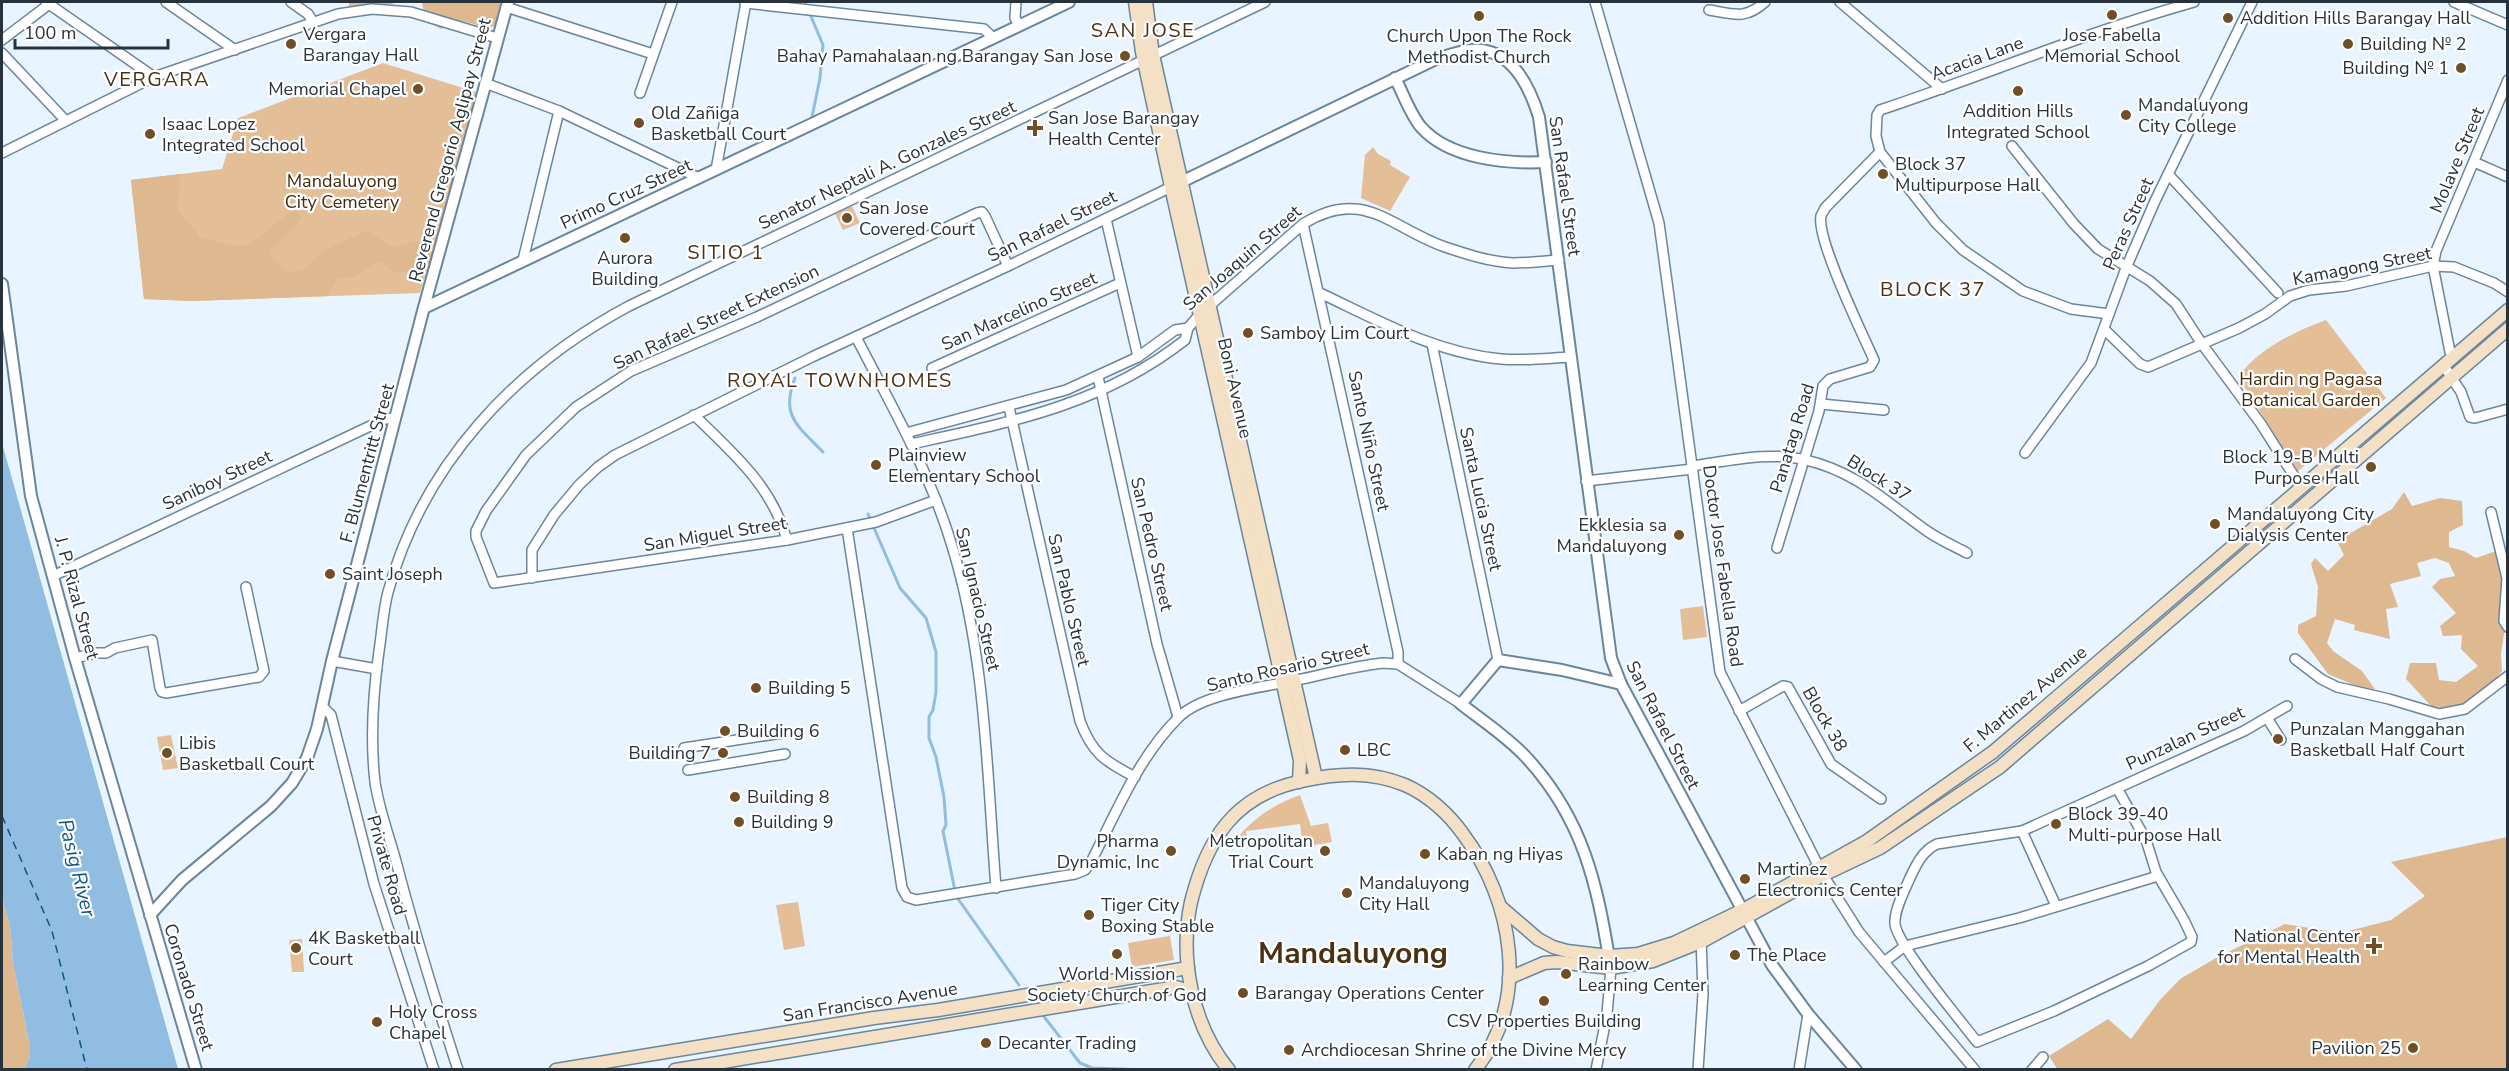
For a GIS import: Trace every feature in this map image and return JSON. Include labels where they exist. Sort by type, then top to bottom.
[{"type":"main road","name":"Boni Avenue","points":[[1135,2],[1177,184],[1200,314],[1300,760],[1299,782]]},
{"type":"main road","name":"Boni Avenue","points":[[1146,2],[1149,58]]},
{"type":"main road","name":"Boni Avenue","points":[[1177,184],[1210,305],[1316,778]]},
{"type":"main road","name":"F. Martinez Avenue","points":[[1509,978],[1544,963],[1610,962],[1701,936],[1821,871],[1876,835],[1994,752],[2508,310]]},
{"type":"main road","name":"F. Martinez Avenue","points":[[1821,871],[1880,848],[2000,767],[2508,329]]},
{"type":"main road","points":[[2303,485],[2315,494]]},
{"type":"main road","points":[[1229,1070],[1210,1040],[1192,992],[1188,968],[1186,936],[1197,878],[1217,834],[1240,810],[1263,793],[1281,785],[1331,774],[1371,776],[1407,786],[1429,801],[1453,820],[1477,852],[1495,888],[1502,908],[1509,946],[1509,978],[1500,1026],[1493,1044],[1475,1070]]},
{"type":"main road","name":"F. Martinez Avenue","points":[[1502,908],[1538,939],[1553,947],[1610,962]]},
{"type":"main road","name":"San Francisco Avenue","points":[[556,1070],[1188,968]]},
{"type":"main road","name":"San Francisco Avenue","points":[[675,1070],[1176,987],[1192,992]]},
{"type":"street","points":[[2,40],[50,2],[154,77]]},
{"type":"street","points":[[166,2],[235,50]]},
{"type":"street","points":[[291,2],[308,14],[313,22]]},
{"type":"street","points":[[640,93],[672,2]]},
{"type":"street","points":[[716,170],[746,2],[984,29],[993,38]]},
{"type":"street","points":[[1016,2],[1015,18],[1018,25]]},
{"type":"street","name":"Primo Cruz Street","points":[[424,308],[1069,2]]},
{"type":"street","name":"Senator Neptali A. Gonzales Street","points":[[458,1070],[420,950],[376,784],[373,704],[388,595],[404,544],[421,507],[477,426],[497,402],[543,361],[587,330],[629,306],[1265,2]]},
{"type":"street","name":"Doctor Jose Fabella Road","points":[[1595,2],[1659,223],[1720,672],[1821,871],[1859,932],[1975,1070]]},
{"type":"street","points":[[1709,10],[1742,15],[1754,11],[1765,2]]},
{"type":"street","points":[[1840,2],[1942,89]]},
{"type":"street","name":"Acacia Lane","points":[[1880,152],[1876,136],[1877,115],[1880,110],[2095,31],[2194,2]]},
{"type":"street","name":"Peras Street","points":[[2025,453],[2091,363],[2126,268],[2168,174],[2252,2]]},
{"type":"street","points":[[2454,2],[2508,25]]},
{"type":"street","points":[[507,4],[654,54]]},
{"type":"street","name":"Reverend Gregorio Aglipay Street","points":[[424,308],[507,4]]},
{"type":"street","points":[[2,153],[154,77],[350,11],[372,9],[411,12],[497,38]]},
{"type":"street","name":"San Rafael Street","points":[[532,578],[530,558],[532,550],[554,515],[579,485],[615,455],[1438,58],[1470,50],[1488,52],[1501,57],[1515,67],[1533,98],[1539,117],[1611,658],[1621,684],[1772,965],[1808,1014],[1857,1070]]},
{"type":"street","points":[[2,53],[65,120]]},
{"type":"street","points":[[1395,78],[1420,126],[1447,145],[1469,154],[1499,161],[1520,164],[1546,162]]},
{"type":"street","name":"Molave Street","points":[[2508,80],[2436,251],[2433,266],[2450,352],[2451,377],[2461,392],[2470,417],[2475,418],[2508,409]]},
{"type":"street","points":[[485,83],[559,111],[699,178]]},
{"type":"street","points":[[523,260],[559,111]]},
{"type":"street","points":[[2012,146],[2074,224],[2098,249],[2164,291],[2176,304],[2303,485]]},
{"type":"street","points":[[1880,152],[1936,223],[1963,250],[1985,267],[2023,291],[2051,303],[2071,309],[2109,314]]},
{"type":"street","name":"Panatag Road","points":[[1776,548],[1821,404],[1826,381],[1870,367],[1874,360],[1830,257],[1821,227],[1821,216],[1825,208],[1880,152]]},
{"type":"street","points":[[2475,162],[2508,177]]},
{"type":"street","points":[[2168,174],[2278,293]]},
{"type":"street","name":"San Joaquin Street","points":[[911,444],[1012,422],[1070,404],[1101,391],[1162,358],[1185,340],[1188,328],[1200,314],[1303,224],[1336,209],[1359,208],[1443,246],[1489,260],[1513,263],[1559,260]]},
{"type":"street","name":"San Rafael Street Extension","points":[[494,583],[476,537],[476,531],[486,511],[526,455],[576,407],[631,371],[757,317],[977,213],[982,212],[985,216],[1008,266]]},
{"type":"street","points":[[1106,219],[1138,357]]},
{"type":"street","name":"Santo Niño Street","points":[[1303,224],[1398,652],[1398,664]]},
{"type":"street","name":"Kamagong Street","points":[[2104,329],[2140,364],[2148,367],[2259,318],[2294,294],[2330,286],[2346,286],[2433,266],[2454,267],[2498,285],[2508,292]]},
{"type":"street","name":"San Marcelino Street","points":[[932,368],[1120,283]]},
{"type":"street","name":"J. P. Rizal Street","points":[[2,284],[30,485],[75,658],[99,733],[150,915]]},
{"type":"street","points":[[1320,293],[1432,344],[1502,359],[1570,357]]},
{"type":"street","name":"F. Blumentritt Street","points":[[150,915],[182,880],[264,812],[287,789],[307,758],[424,308]]},
{"type":"street","name":"San Joaquin Street","points":[[906,433],[1042,398],[1098,377],[1138,357],[1175,330],[1188,328]]},
{"type":"street","name":"San Ignacio Street","points":[[856,337],[906,433],[936,500],[957,565],[985,714],[987,785],[996,888]]},
{"type":"street","name":"Santa Lucia Street","points":[[1432,344],[1498,660]]},
{"type":"street","name":"San Pedro Street","points":[[1098,377],[1158,644],[1178,717]]},
{"type":"street","points":[[1821,404],[1884,410]]},
{"type":"street","name":"San Pablo Street","points":[[1009,407],[1080,721],[1088,743],[1104,759],[1135,777]]},
{"type":"street","points":[[694,415],[753,475],[779,513],[788,540]]},
{"type":"street","name":"Saniboy Street","points":[[53,576],[385,419],[395,418]]},
{"type":"street","name":"Block 37","points":[[1587,481],[1692,468],[1744,458],[1804,459],[1848,474],[1888,500],[1926,531],[1967,553]]},
{"type":"street","name":"San Miguel Street","points":[[494,583],[788,540],[876,522],[936,500]]},
{"type":"street","points":[[2491,512],[2507,578],[2504,621],[2508,627]]},
{"type":"street","name":"Santo Rosario Street","points":[[847,528],[902,888],[907,897],[916,900],[1076,874],[1085,870],[1135,777],[1178,717],[1191,708],[1205,702],[1367,665],[1398,664]]},
{"type":"street","points":[[75,658],[106,653],[115,648],[152,640],[162,692],[259,677],[264,671],[246,587]]},
{"type":"street","points":[[2295,659],[2320,679],[2337,687],[2439,714],[2465,709],[2508,676]]},
{"type":"street","points":[[1461,704],[1498,660],[1562,670],[1621,684]]},
{"type":"street","points":[[332,661],[377,669]]},
{"type":"street","points":[[1398,664],[1461,704],[1500,733],[1525,756],[1566,810],[1583,845],[1595,886],[1610,962],[1607,1014],[1596,1070]]},
{"type":"street","name":"Block 38","points":[[1739,711],[1783,686],[1788,687],[1831,764],[1881,799]]},
{"type":"street","name":"Private Road","points":[[322,706],[331,715],[374,884],[434,1070]]},
{"type":"street","name":"Punzalan Street","points":[[1905,946],[1895,922],[1902,896],[1915,867],[1926,850],[1937,844],[2022,831],[2244,731],[2288,706]]},
{"type":"street","name":"Punzalan Street","points":[[2267,717],[2281,740]]},
{"type":"street","points":[[684,748],[782,733]]},
{"type":"street","points":[[688,770],[785,754]]},
{"type":"street","points":[[1905,946],[1977,1042],[2054,1011],[2189,944],[2192,937],[2158,876],[2146,840],[2116,788]]},
{"type":"street","points":[[2022,831],[2056,906]]},
{"type":"street","points":[[1884,962],[1905,946],[2122,889],[2158,876]]},
{"type":"street","name":"Coronado Street","points":[[150,915],[196,1070]]},
{"type":"street","points":[[1698,1070],[1703,994],[1701,936]]},
{"type":"street","points":[[1799,1070],[1808,1014]]},
{"type":"street","points":[[2032,1070],[2043,1057]]},
{"type":"green space","name":"Mandaluyong City Cemetery","points":[[383,63],[476,92],[448,203],[420,293],[192,301],[144,299],[131,180],[222,169],[238,118]]},
{"type":"green space","points":[[1373,147],[1378,154],[1391,161],[1390,165],[1410,177],[1390,211],[1361,198],[1365,155]]},
{"type":"green space","name":"San Jose Covered Court","points":[[852,206],[860,223],[843,230],[835,214]]},
{"type":"green space","name":"Hardin ng Pagasa Botanical Garden","points":[[2326,320],[2386,398],[2298,471],[2238,377],[2255,358],[2278,342]]},
{"type":"green space","points":[[1703,606],[1707,637],[1683,640],[1680,609]]},
{"type":"green space","name":"Libis Basketball Court","points":[[171,735],[178,768],[163,770],[157,737]]},
{"type":"green space","points":[[1300,795],[1311,826],[1328,823],[1332,842],[1303,847],[1300,824],[1246,831],[1248,845],[1229,848],[1260,816]]},
{"type":"green space","points":[[798,902],[805,946],[784,950],[776,905]]},
{"type":"green space","points":[[1170,936],[1174,960],[1132,967],[1128,943]]},
{"type":"green space","name":"4K Basketball Court","points":[[302,939],[304,972],[292,972],[289,940]]},
{"type":"shaded area","points":[[349,2],[398,2],[349,7]]},
{"type":"shaded area","points":[[422,2],[504,2],[501,24],[488,28],[462,21],[441,29],[425,20]]},
{"type":"shaded area","points":[[181,174],[177,208],[200,237],[232,246],[249,245],[294,209],[303,218],[268,253],[288,273],[306,269],[323,251],[366,231],[394,247],[415,241],[434,249],[427,270],[394,272],[379,260],[356,277],[337,278],[328,296],[192,301],[144,299],[131,180]]},
{"type":"shaded area","points":[[2404,492],[2412,506],[2440,498],[2462,501],[2463,525],[2449,532],[2449,547],[2464,551],[2476,558],[2496,551],[2507,571],[2507,633],[2504,633],[2501,654],[2502,671],[2496,679],[2456,710],[2431,706],[2406,679],[2410,663],[2436,663],[2439,680],[2456,682],[2478,666],[2461,649],[2462,635],[2443,636],[2440,626],[2456,613],[2432,587],[2440,579],[2455,576],[2449,563],[2435,558],[2417,563],[2421,576],[2390,584],[2398,607],[2386,609],[2390,639],[2354,630],[2355,625],[2335,619],[2327,643],[2333,651],[2362,671],[2375,689],[2361,688],[2328,674],[2298,633],[2298,625],[2316,616],[2318,587],[2311,564],[2315,558],[2328,571],[2344,555],[2337,541],[2392,509]]},
{"type":"shaded area","name":"National Center for Mental Health","points":[[2507,837],[2507,1069],[2058,1070],[2049,1056],[2108,1019],[2131,1039],[2160,1000],[2180,979],[2216,958],[2285,924],[2341,933],[2391,920],[2425,896],[2391,862]]},
{"type":"shaded area","points":[[2,898],[10,926],[13,963],[30,1046],[30,1057],[24,1069],[2,1069]]},
{"type":"water","name":"Pasig River","points":[[2,443],[178,1069],[24,1069],[30,1057],[30,1046],[13,963],[10,926],[2,898]]},
{"type":"waterway","points":[[805,2],[823,45],[820,78],[812,117]]},
{"type":"waterway","points":[[795,378],[790,402],[794,420],[823,452]]},
{"type":"waterway","points":[[868,514],[900,588],[926,618],[936,652],[936,692],[933,710],[929,717],[929,738],[936,757],[944,797],[946,825],[943,831],[956,896],[1019,985]]},
{"type":"waterway","points":[[1042,1014],[1080,1063],[1092,1068],[1147,1070]]},
{"type":"ferry route","points":[[2,816],[52,931],[87,1070]]},
{"type":"place","name":"Jose Fabella Memorial School","points":[[2112,15]]},
{"type":"place","name":"Church Upon The Rock Methodist Church","points":[[1479,16]]},
{"type":"place","name":"Addition Hills Barangay Hall","points":[[2228,18]]},
{"type":"place","name":"Vergara Barangay Hall","points":[[291,44]]},
{"type":"place","name":"Building № 2","points":[[2348,44]]},
{"type":"place","name":"Bahay Pamahalaan ng Barangay San Jose","points":[[1125,56]]},
{"type":"place","name":"Building № 1","points":[[2461,68]]},
{"type":"place","name":"Memorial Chapel","points":[[418,89]]},
{"type":"place","name":"Addition Hills Integrated School","points":[[2018,91]]},
{"type":"place","name":"Mandaluyong City College","points":[[2126,115]]},
{"type":"place","name":"Old Zañiga Basketball Court","points":[[639,123]]},
{"type":"place","name":"San Jose Barangay Health Center","points":[[1035,128]]},
{"type":"place","name":"Isaac Lopez Integrated School","points":[[150,134]]},
{"type":"place","name":"Block 37 Multipurpose Hall","points":[[1883,174]]},
{"type":"place","name":"San Jose Covered Court","points":[[847,218]]},
{"type":"place","name":"Aurora Building","points":[[625,238]]},
{"type":"place","name":"Samboy Lim Court","points":[[1248,333]]},
{"type":"place","name":"Plainview Elementary School","points":[[876,465]]},
{"type":"place","name":"Block 19-B Multi Purpose Hall","points":[[2371,467]]},
{"type":"place","name":"Mandaluyong City Dialysis Center","points":[[2215,524]]},
{"type":"place","name":"Ekklesia sa Mandaluyong","points":[[1679,535]]},
{"type":"place","name":"Saint Joseph","points":[[330,574]]},
{"type":"place","name":"Building 5","points":[[756,688]]},
{"type":"place","name":"Building 6","points":[[725,731]]},
{"type":"place","name":"Punzalan Manggahan Basketball Half Court","points":[[2278,739]]},
{"type":"place","name":"LBC","points":[[1345,750]]},
{"type":"place","name":"Libis Basketball Court","points":[[167,753]]},
{"type":"place","name":"Building 7","points":[[723,753]]},
{"type":"place","name":"Building 8","points":[[735,797]]},
{"type":"place","name":"Building 9","points":[[739,822]]},
{"type":"place","name":"Block 39-40 Multi-purpose Hall","points":[[2056,824]]},
{"type":"place","name":"Pharma Dynamic, Inc","points":[[1171,851]]},
{"type":"place","name":"Metropolitan Trial Court","points":[[1325,851]]},
{"type":"place","name":"Kaban ng Hiyas","points":[[1425,854]]},
{"type":"place","name":"Martinez Electronics Center","points":[[1745,879]]},
{"type":"place","name":"Mandaluyong City Hall","points":[[1347,893]]},
{"type":"place","name":"Tiger City Boxing Stable","points":[[1089,915]]},
{"type":"place","name":"National Center for Mental Health","points":[[2374,946]]},
{"type":"place","name":"4K Basketball Court","points":[[296,948]]},
{"type":"place","name":"World Mission Society Church of God","points":[[1117,954]]},
{"type":"place","name":"The Place","points":[[1735,955]]},
{"type":"place","name":"Rainbow Learning Center","points":[[1566,974]]},
{"type":"place","name":"Barangay Operations Center","points":[[1243,993]]},
{"type":"place","name":"CSV Properties Building","points":[[1544,1001]]},
{"type":"place","name":"Holy Cross Chapel","points":[[377,1022]]},
{"type":"place","name":"Decanter Trading","points":[[986,1043]]},
{"type":"place","name":"Pavilion 25","points":[[2413,1048]]},
{"type":"place","name":"Archdiocesan Shrine of the Divine Mercy","points":[[1289,1050]]},
{"type":"district","name":"SAN JOSE","points":[[1143,30]]},
{"type":"district","name":"VERGARA","points":[[157,79]]},
{"type":"district","name":"SITIO 1","points":[[726,252]]},
{"type":"district","name":"BLOCK 37","points":[[1933,289]]},
{"type":"district","name":"ROYAL TOWNHOMES","points":[[840,380]]},
{"type":"district","name":"Mandaluyong","points":[[1353,953]]}]
